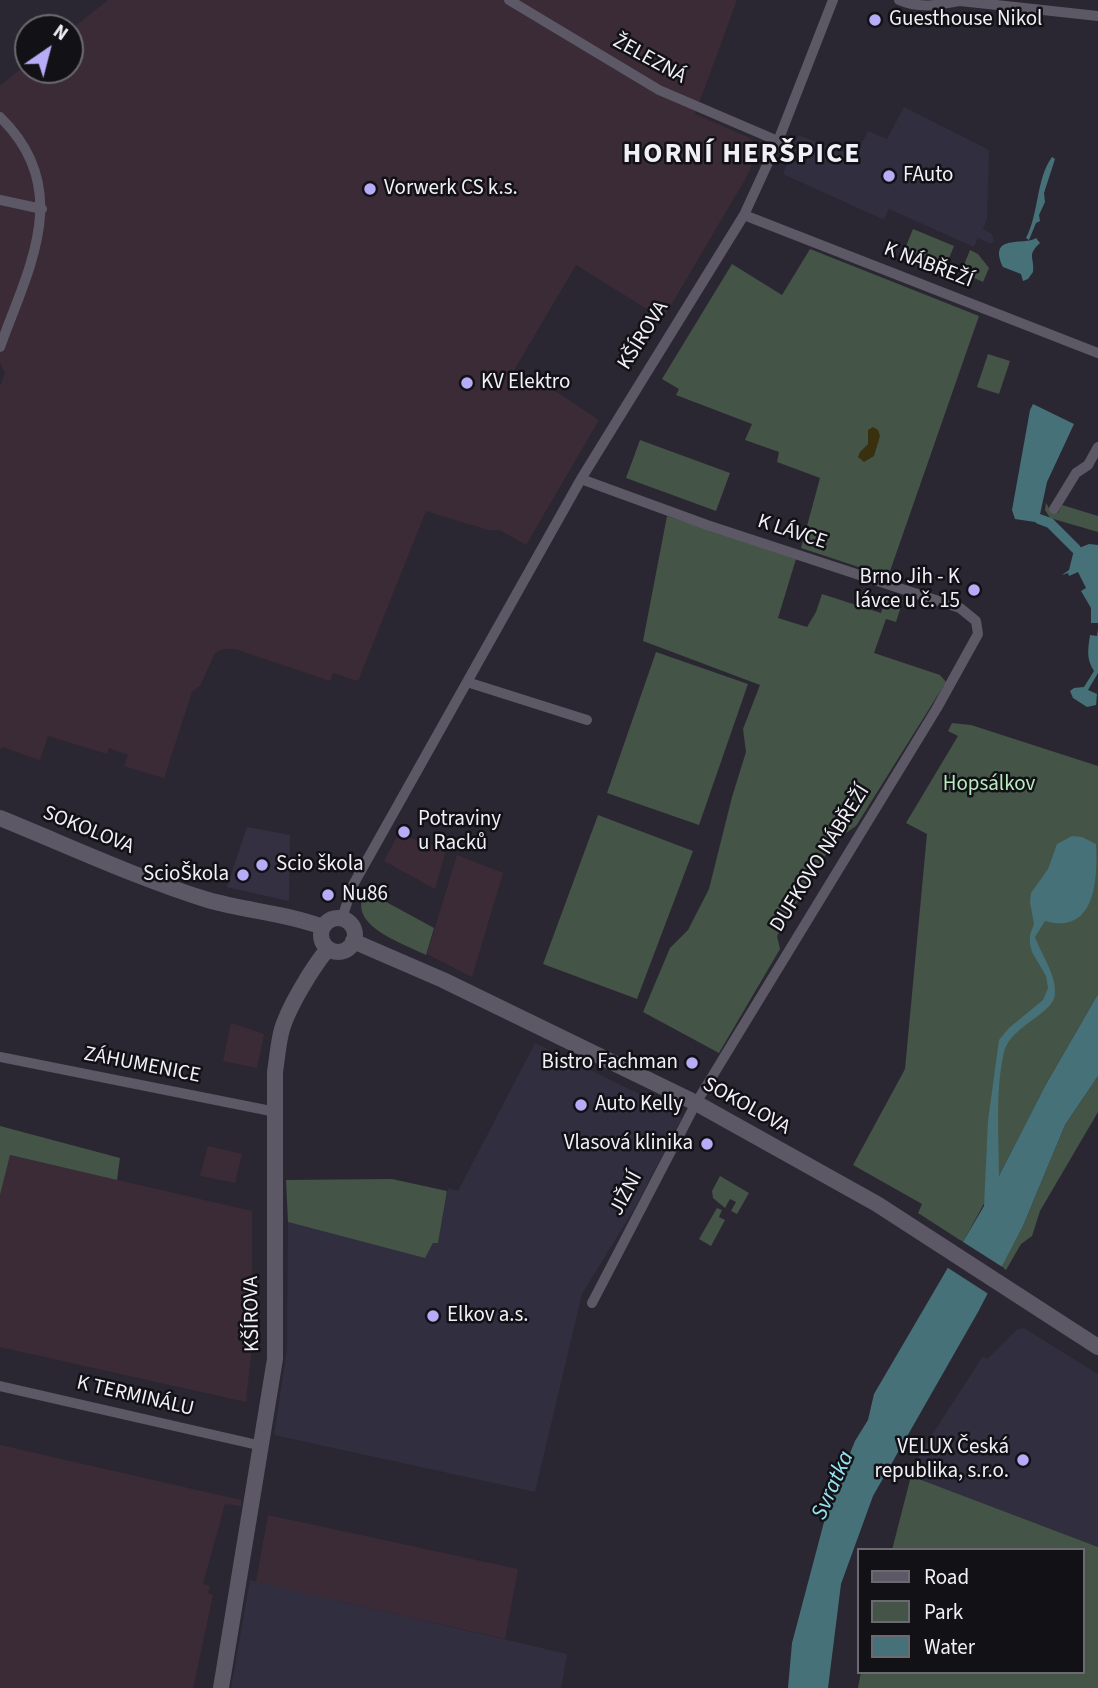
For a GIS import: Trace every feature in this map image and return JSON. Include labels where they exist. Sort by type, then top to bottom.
[{"type":"street","name":"ŽELEZNÁ","points":[[509,0],[659,90],[778,141]]},
{"type":"street","name":"KŠÍROVA","points":[[342,918],[353,885],[581,478],[744,215],[778,141],[833,0]]},
{"type":"street","points":[[899,0],[911,5],[937,6],[960,1],[1098,16]]},
{"type":"street","points":[[0,117],[17,137],[32,164],[42,193],[42,209],[30,262],[0,347]]},
{"type":"street","points":[[0,200],[42,209]]},
{"type":"street","name":"K NÁBŘEŽÍ","points":[[744,215],[1098,353]]},
{"type":"street","points":[[1054,509],[1076,473],[1088,465],[1098,447]]},
{"type":"street","name":"K LÁVCE","points":[[581,478],[707,525],[960,607],[976,621],[978,634]]},
{"type":"street","name":"DUFKOVO NÁBŘEŽÍ","points":[[696,1103],[937,708],[978,634]]},
{"type":"street","points":[[467,682],[587,720]]},
{"type":"street","name":"SOKOLOVA","points":[[0,818],[191,894],[323,927]]},
{"type":"street","points":[[333,918],[342,918],[353,928],[353,941],[345,951],[333,951],[328,949],[320,937],[323,927],[333,918]]},
{"type":"street","name":"SOKOLOVA","points":[[353,941],[443,979],[696,1103],[877,1204],[1098,1348]]},
{"type":"street","name":"KŠÍROVA","points":[[221,1688],[275,1359],[275,1072],[281,1031],[314,968],[328,949]]},
{"type":"street","name":"ZÁHUMENICE","points":[[0,1057],[276,1112]]},
{"type":"street","name":"JIŽNÍ","points":[[592,1303],[696,1103]]},
{"type":"street","name":"K TERMINÁLU","points":[[0,1386],[262,1446]]},
{"type":"shaded area","points":[[108,0],[737,0],[695,114],[750,138],[759,149],[747,176],[663,319],[576,265],[513,372],[554,390],[599,420],[526,545],[500,530],[488,530],[426,511],[358,681],[333,673],[330,681],[235,649],[223,649],[215,653],[200,686],[192,692],[164,778],[124,766],[128,755],[109,748],[107,754],[48,736],[40,760],[2,747],[0,750],[0,386],[5,373],[0,363],[0,86],[14,74],[14,84],[84,84],[84,19]]},
{"type":"shaded area","name":"FAuto","points":[[904,107],[989,150],[987,219],[983,229],[992,234],[994,242],[991,244],[978,238],[974,247],[889,209],[884,220],[783,174],[798,135],[855,156],[868,131],[887,139]]},
{"type":"shaded area","name":"Scio škola","points":[[247,827],[290,835],[289,901],[227,887]]},
{"type":"shaded area","points":[[398,834],[446,850],[435,889],[384,861]]},
{"type":"shaded area","points":[[457,855],[503,873],[472,977],[427,954]]},
{"type":"shaded area","points":[[231,1023],[264,1034],[257,1068],[223,1061]]},
{"type":"shaded area","points":[[535,1043],[658,1103],[682,1118],[636,1206],[582,1294],[535,1492],[274,1435],[287,1349],[288,1222],[425,1257],[433,1243],[438,1243],[448,1188],[458,1191]]},
{"type":"shaded area","points":[[208,1146],[242,1154],[235,1183],[200,1176]]},
{"type":"shaded area","points":[[9,1155],[252,1211],[252,1346],[246,1402],[0,1347],[0,1195]]},
{"type":"shaded area","points":[[1024,1328],[1098,1374],[1098,1547],[911,1476],[919,1455],[983,1356],[987,1359],[1018,1329]]},
{"type":"shaded area","points":[[0,1445],[241,1500],[241,1506],[225,1504],[203,1584],[210,1586],[208,1593],[213,1595],[193,1688],[0,1688]]},
{"type":"shaded area","points":[[268,1515],[518,1569],[505,1639],[256,1582]]},
{"type":"shaded area","points":[[250,1580],[567,1654],[561,1688],[231,1688]]},
{"type":"green space","points":[[913,229],[954,246],[943,273],[902,256]]},
{"type":"green space","points":[[810,249],[979,316],[889,574],[883,575],[801,548],[820,478],[777,462],[779,452],[745,440],[752,424],[676,395],[679,389],[662,379],[732,264],[782,295]]},
{"type":"green space","points":[[970,250],[978,254],[989,268],[983,282],[961,272]]},
{"type":"green space","points":[[988,354],[1010,361],[999,394],[977,387]]},
{"type":"green space","points":[[640,440],[730,473],[716,511],[626,478]]},
{"type":"green space","points":[[1046,503],[1058,513],[1062,505],[1098,516],[1098,532],[1050,518],[1045,510]]},
{"type":"green space","points":[[667,516],[796,559],[778,618],[807,627],[822,594],[881,613],[887,594],[903,600],[896,622],[886,619],[874,653],[940,675],[946,682],[856,826],[834,841],[777,936],[780,949],[719,1053],[643,1012],[670,948],[688,930],[709,889],[746,752],[743,729],[760,685],[643,641]]},
{"type":"green space","points":[[656,652],[748,684],[699,825],[607,793]]},
{"type":"green space","name":"Hopsálkov","points":[[952,723],[971,725],[1098,766],[1098,994],[1045,1086],[963,1242],[918,1213],[922,1204],[853,1165],[905,1069],[927,834],[906,823],[958,736],[948,731]]},
{"type":"green space","points":[[598,815],[693,851],[637,999],[543,964]]},
{"type":"green space","points":[[366,891],[434,928],[426,955],[391,938],[369,923],[363,914],[361,903]]},
{"type":"green space","points":[[1098,1076],[1098,1112],[1040,1211],[1032,1236],[1021,1244],[1006,1270],[1001,1267],[1023,1226],[1065,1125]]},
{"type":"green space","points":[[0,1126],[120,1158],[117,1180],[10,1155],[0,1195]]},
{"type":"green space","points":[[720,1176],[749,1193],[737,1214],[731,1211],[736,1202],[730,1199],[725,1208],[713,1198],[712,1191]]},
{"type":"green space","points":[[392,1179],[447,1191],[438,1243],[433,1243],[425,1258],[288,1222],[286,1180]]},
{"type":"green space","points":[[717,1208],[722,1210],[719,1217],[725,1220],[711,1246],[699,1239]]},
{"type":"green space","points":[[911,1476],[1098,1547],[1098,1688],[858,1688],[861,1674],[1084,1674],[1084,1548],[893,1548]]},
{"type":"sand","points":[[873,427],[878,430],[880,436],[874,456],[864,462],[858,457],[868,444],[868,430]]},
{"type":"water","points":[[1052,157],[1055,159],[1044,193],[1045,202],[1039,215],[1040,221],[1036,223],[1029,240],[1026,238],[1043,176]]},
{"type":"water","points":[[1036,238],[1040,243],[1032,254],[1033,272],[1023,281],[1021,274],[1003,267],[999,256],[1000,249],[1009,243]]},
{"type":"water","points":[[1033,404],[1074,424],[1047,482],[1039,519],[1035,522],[1015,519],[1012,510]]},
{"type":"water","points":[[1089,544],[1098,545],[1098,623],[1091,623],[1091,608],[1081,591],[1086,588],[1078,572],[1069,576],[1068,573],[1062,575],[1069,570],[1074,550]]},
{"type":"water","points":[[1098,629],[1098,673],[1088,690],[1097,694],[1096,705],[1087,707],[1073,698],[1070,691],[1084,687],[1094,671],[1089,658],[1089,645],[1090,635],[1097,636]]},
{"type":"water","points":[[1072,836],[1082,837],[1096,844],[1094,888],[1084,913],[1074,920],[1062,923],[1045,921],[1035,937],[1051,971],[1055,993],[1048,1007],[1015,1034],[1004,1052],[998,1098],[999,1176],[1045,1086],[1098,994],[1098,1076],[1065,1125],[1023,1226],[978,1312],[873,1496],[841,1584],[828,1688],[788,1688],[792,1643],[828,1507],[855,1441],[868,1420],[874,1394],[984,1206],[988,1121],[999,1040],[1009,1028],[1043,1000],[1048,988],[1046,976],[1030,944],[1034,924],[1031,893],[1048,869],[1057,844]]},
{"type":"pier","points":[[960,1240],[1004,1268],[990,1295],[945,1266]]},
{"type":"waterway","points":[[1039,519],[1050,523],[1076,549]]},
{"type":"place","name":"Guesthouse Nikol","points":[[875,20]]},
{"type":"place","name":"FAuto","points":[[889,176]]},
{"type":"place","name":"Vorwerk CS k.s.","points":[[370,189]]},
{"type":"place","name":"KV Elektro","points":[[467,383]]},
{"type":"place","name":"Brno Jih - K lávce u č. 15","points":[[974,590]]},
{"type":"place","name":"Potraviny u Racků","points":[[404,832]]},
{"type":"place","name":"Scio škola","points":[[262,865]]},
{"type":"place","name":"ScioŠkola","points":[[243,875]]},
{"type":"place","name":"Nu86","points":[[328,895]]},
{"type":"place","name":"Bistro Fachman","points":[[692,1063]]},
{"type":"place","name":"Auto Kelly","points":[[581,1105]]},
{"type":"place","name":"Vlasová klinika","points":[[707,1144]]},
{"type":"place","name":"Elkov a.s.","points":[[433,1316]]},
{"type":"place","name":"VELUX Česká republika, s.r.o.","points":[[1023,1460]]},
{"type":"district","name":"HORNÍ HERŠPICE","points":[[742,156]]},
{"type":"water label","name":"Svratka","points":[[834,1486]]}]
